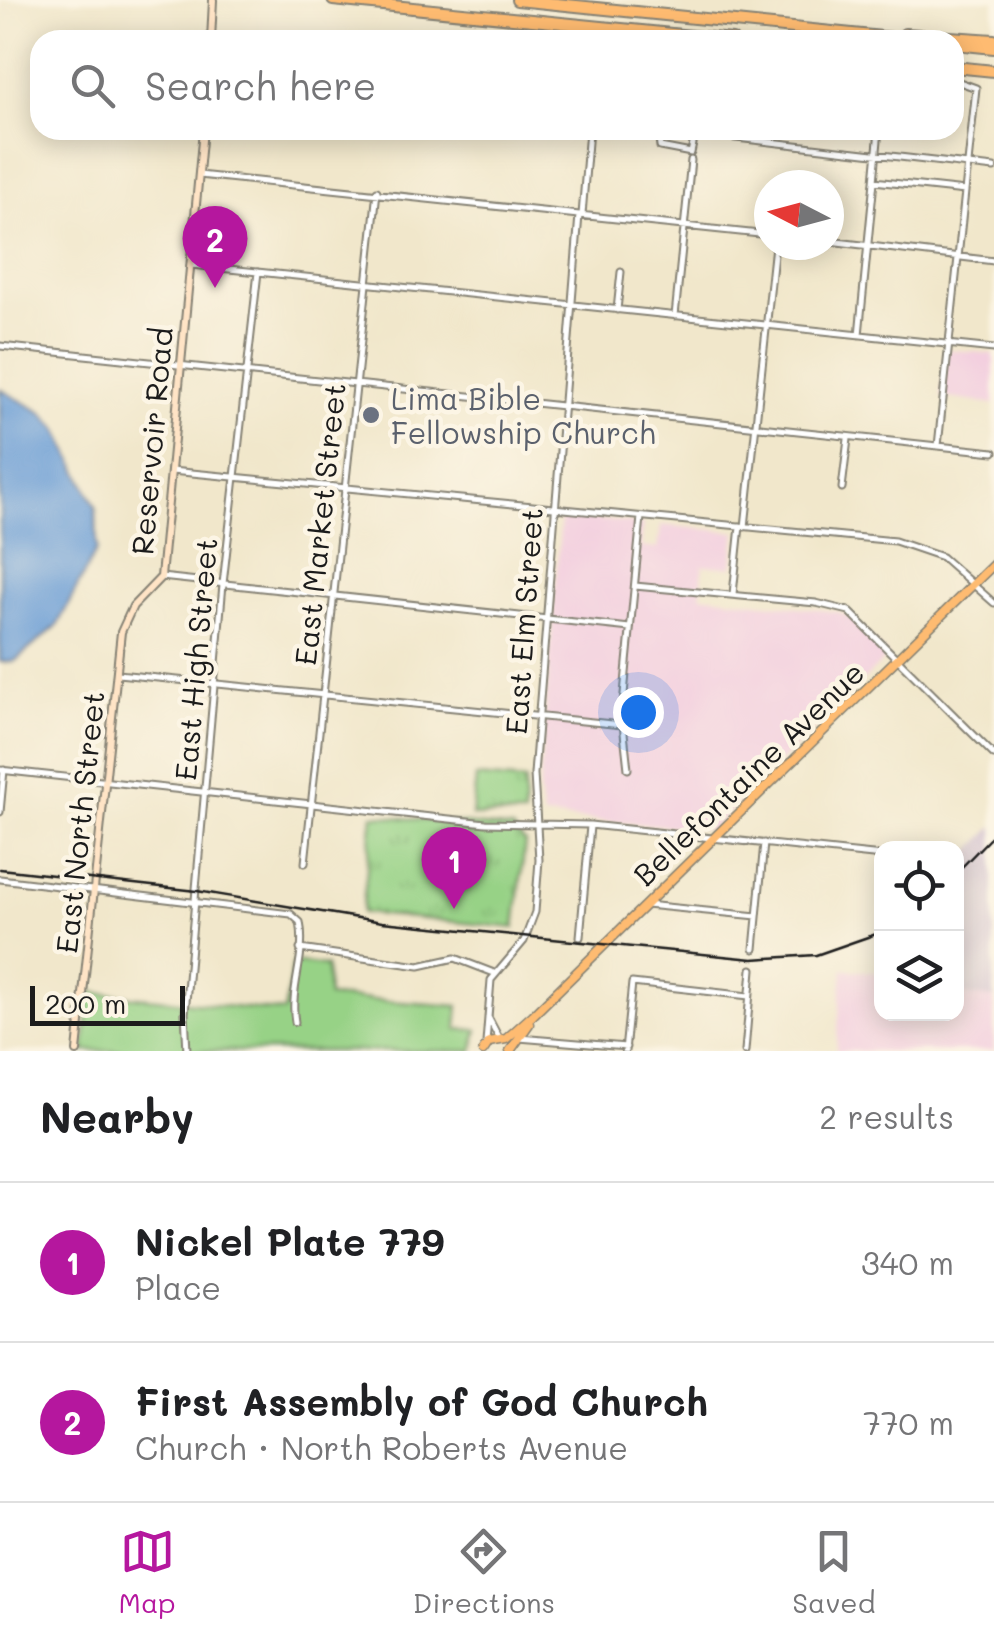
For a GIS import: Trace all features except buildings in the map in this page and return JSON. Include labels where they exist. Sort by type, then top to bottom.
[{"type":"highway","points":[[333,0],[632,30]]},
{"type":"highway","points":[[517,0],[812,30]]},
{"type":"highway","points":[[682,17],[858,30]]},
{"type":"highway","points":[[964,38],[994,40]]},
{"type":"highway","points":[[964,45],[994,48]]},
{"type":"highway","points":[[964,65],[994,68]]},
{"type":"main road","name":"Bellefontaine Avenue","points":[[510,1051],[534,1015],[994,564]]},
{"type":"main road","name":"Bellefontaine Avenue","points":[[484,1048],[534,1015]]},
{"type":"main road","points":[[500,1039],[510,1051]]},
{"type":"street","points":[[212,30],[213,3]]},
{"type":"street","points":[[938,446],[976,88],[964,81]]},
{"type":"street","name":"Reservoir Road","points":[[161,577],[202,140]]},
{"type":"street","name":"East Elm Street","points":[[484,1048],[494,973],[518,950],[533,922],[540,860],[534,825],[539,716],[570,305],[588,140]]},
{"type":"street","points":[[659,140],[660,147],[690,153],[693,140]]},
{"type":"street","points":[[750,140],[994,168]]},
{"type":"street","points":[[858,336],[879,140]]},
{"type":"street","points":[[675,316],[691,160]]},
{"type":"street","points":[[199,175],[377,190],[754,233]]},
{"type":"street","points":[[874,181],[965,192]]},
{"type":"street","name":"East Market Street","points":[[305,863],[377,190]]},
{"type":"street","points":[[844,243],[994,261]]},
{"type":"street","points":[[734,594],[773,260]]},
{"type":"street","points":[[190,265],[994,350]]},
{"type":"street","name":"East High Street","points":[[187,1051],[184,1013],[223,584],[258,272]]},
{"type":"street","points":[[618,310],[621,272]]},
{"type":"street","points":[[0,346],[994,452]]},
{"type":"street","points":[[842,488],[848,439]]},
{"type":"street","points":[[171,471],[906,542],[942,557],[994,603]]},
{"type":"street","points":[[628,769],[622,725],[641,517]]},
{"type":"street","points":[[161,577],[630,628]]},
{"type":"street","name":"East North Street","points":[[78,1051],[123,625],[137,602],[161,577]]},
{"type":"street","points":[[635,586],[841,607],[864,622],[994,755]]},
{"type":"street","points":[[117,674],[622,725]]},
{"type":"street","points":[[0,812],[2,770],[534,825],[590,825],[874,855]]},
{"type":"street","points":[[580,937],[590,825]]},
{"type":"street","points":[[754,949],[764,844]]},
{"type":"street","points":[[0,879],[291,914],[300,922],[293,998],[295,1022]]},
{"type":"street","points":[[646,904],[757,916]]},
{"type":"street","points":[[300,949],[420,966],[455,958],[494,973]]},
{"type":"street","points":[[745,1051],[752,969]]},
{"type":"street","points":[[519,1034],[626,1049],[632,983],[749,996]]},
{"type":"street","points":[[486,1014],[500,1039]]},
{"type":"shaded area","points":[[945,349],[994,354],[994,404],[941,397]]},
{"type":"shaded area","points":[[561,516],[643,524],[641,547],[658,549],[661,525],[736,532],[732,567],[703,565],[701,595],[838,612],[851,618],[888,656],[711,829],[543,817],[539,791]]},
{"type":"shaded area","points":[[994,826],[994,998],[964,995],[964,858]]},
{"type":"shaded area","points":[[843,969],[874,972],[874,1021],[964,1021],[964,995],[994,998],[994,1051],[836,1051]]},
{"type":"green space","points":[[476,777],[525,781],[524,815],[472,816]]},
{"type":"green space","points":[[373,815],[513,829],[525,843],[515,928],[362,913]]},
{"type":"green space","points":[[293,962],[326,966],[328,997],[459,1006],[457,1029],[478,1030],[473,1051],[84,1051],[90,992],[284,1012]]},
{"type":"water","points":[[0,389],[43,413],[58,429],[96,507],[97,549],[57,626],[15,661],[0,662]]},
{"type":"railway","points":[[964,865],[994,834]]},
{"type":"railway","points":[[0,869],[197,891],[382,922],[753,959],[816,955],[874,935]]},
{"type":"place","name":"First Assembly of God Church","points":[[215,288]]},
{"type":"place","name":"Lima Bible Fellowship Church","points":[[371,415]]},
{"type":"place","name":"Nickel Plate 779","points":[[454,909]]}]
